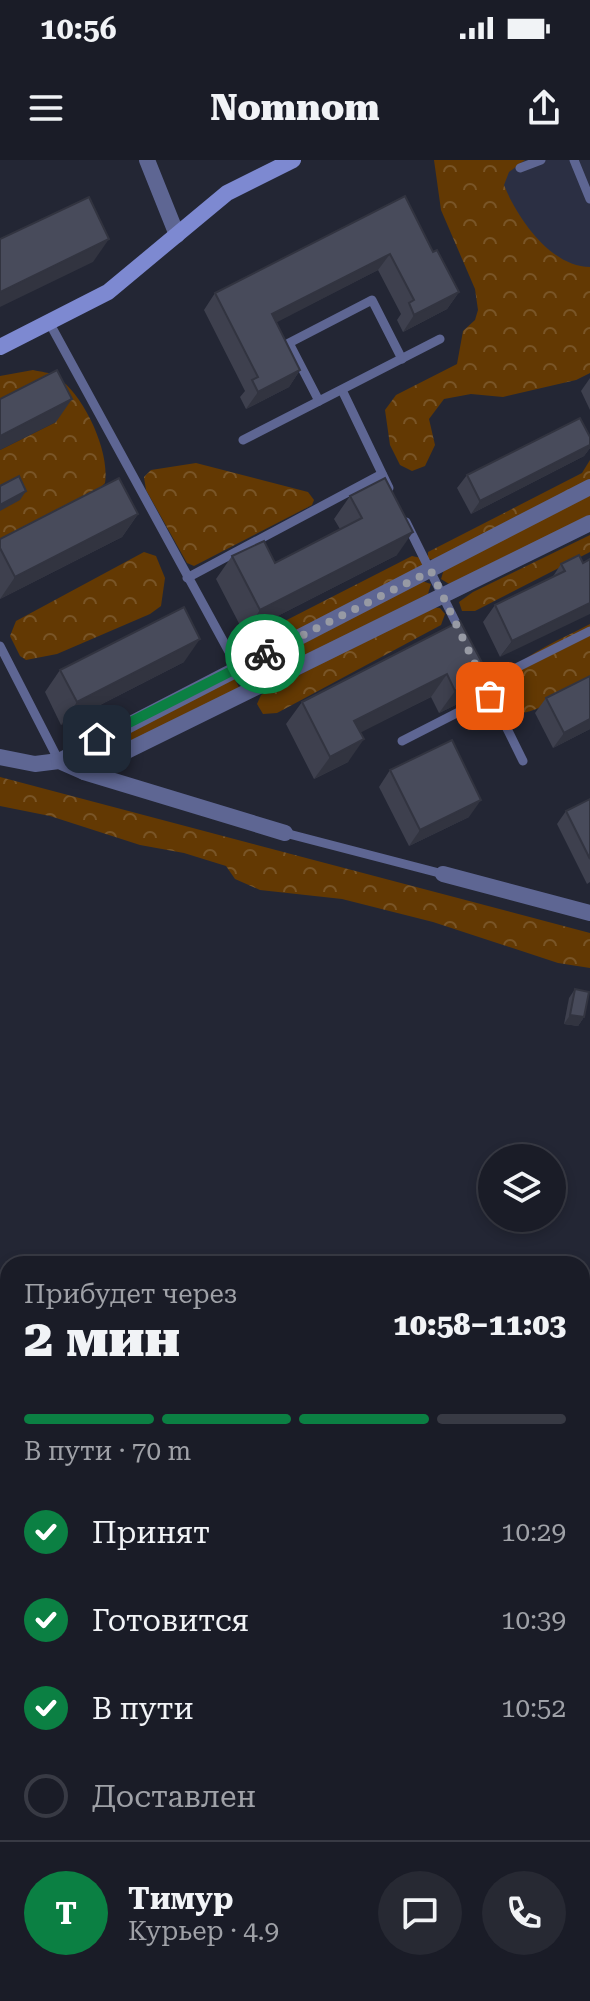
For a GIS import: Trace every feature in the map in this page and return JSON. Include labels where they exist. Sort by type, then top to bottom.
[{"type":"street","points":[[147,160],[177,235]]},
{"type":"street","points":[[0,347],[50,324],[127,279],[227,193],[293,160]]},
{"type":"street","points":[[0,757],[35,764],[59,761],[590,487]]},
{"type":"street","points":[[84,772],[590,523]]},
{"type":"street","points":[[59,761],[84,772],[285,833]]},
{"type":"street","points":[[443,874],[590,913]]},
{"type":"lane","points":[[520,168],[541,160]]},
{"type":"lane","points":[[574,160],[590,199]]},
{"type":"lane","points":[[319,401],[289,343],[372,300],[402,359]]},
{"type":"lane","points":[[50,324],[251,692]]},
{"type":"lane","points":[[243,440],[440,339]]},
{"type":"lane","points":[[342,390],[396,502]]},
{"type":"lane","points":[[187,578],[382,474]]},
{"type":"lane","points":[[403,516],[467,646]]},
{"type":"lane","points":[[484,684],[590,631]]},
{"type":"lane","points":[[0,646],[59,761]]},
{"type":"lane","points":[[472,658],[523,761]]},
{"type":"lane","points":[[402,741],[490,696]]},
{"type":"lane","points":[[285,833],[443,874]]},
{"type":"shaded area","points":[[467,160],[590,160],[590,373],[576,380]]},
{"type":"green space","points":[[434,160],[525,160],[509,172],[504,185],[517,212],[549,250],[576,265],[590,267],[590,373],[576,380],[503,397],[471,394],[444,399],[429,419],[435,445],[425,466],[412,471],[400,465],[390,445],[385,410],[396,395],[457,364],[463,331],[475,320],[478,310],[475,289],[441,210]]},
{"type":"green space","points":[[33,370],[57,377],[77,397],[99,440],[105,483],[92,496],[0,543],[0,450],[56,422],[0,414],[0,376]]},
{"type":"green space","points":[[590,460],[590,483],[435,560],[428,559],[428,552],[582,473]]},
{"type":"green space","points":[[196,463],[308,492],[314,500],[312,505],[194,566],[187,563],[146,490],[144,477],[151,470]]},
{"type":"green space","points":[[590,495],[590,516],[449,584],[441,579],[444,569]]},
{"type":"green space","points":[[590,535],[590,552],[475,611],[462,611],[459,602],[473,592]]},
{"type":"green space","points":[[144,552],[156,556],[165,578],[161,606],[150,614],[57,654],[26,660],[20,656],[10,636],[16,621]]},
{"type":"green space","points":[[412,556],[421,558],[424,567],[247,657],[238,653],[238,645]]},
{"type":"green space","points":[[422,581],[431,584],[428,594],[262,678],[252,675],[251,671]]},
{"type":"green space","points":[[430,607],[440,608],[445,614],[441,625],[277,713],[263,714],[257,704],[261,695]]},
{"type":"green space","points":[[590,624],[590,681],[553,702],[522,713],[495,713],[484,706],[493,690],[516,666]]},
{"type":"green space","points":[[234,678],[240,689],[88,765],[77,762],[78,752]]},
{"type":"green space","points":[[0,777],[590,933],[590,968],[558,963],[433,922],[342,899],[260,890],[235,879],[226,866],[184,853],[140,845],[50,816],[0,806]]},
{"type":"building","points":[[405,196],[433,252],[437,250],[459,292],[414,315],[409,303],[414,300],[390,254],[272,314],[300,370],[258,392],[252,380],[258,377],[215,293]]},
{"type":"building","points":[[89,197],[109,239],[0,292],[0,239]]},
{"type":"building","points":[[57,370],[72,399],[0,436],[0,399]]},
{"type":"building","points":[[580,418],[590,437],[590,445],[480,501],[467,475]]},
{"type":"building","points":[[19,476],[26,491],[0,505],[0,486]]},
{"type":"building","points":[[119,478],[138,514],[15,577],[0,548],[0,539]]},
{"type":"building","points":[[385,478],[413,532],[260,610],[232,556],[264,541],[275,563],[362,518],[350,496]]},
{"type":"building","points":[[579,555],[583,563],[590,559],[590,603],[512,641],[495,605],[565,571],[561,564]]},
{"type":"building","points":[[184,607],[200,639],[77,702],[60,670]]},
{"type":"building","points":[[460,621],[488,674],[455,691],[447,674],[354,721],[364,739],[330,757],[302,702]]},
{"type":"building","points":[[590,676],[590,719],[564,733],[546,698]]},
{"type":"building","points":[[452,740],[481,800],[420,830],[390,770]]},
{"type":"building","points":[[590,799],[590,859],[566,811]]},
{"type":"building","points":[[575,989],[589,992],[584,1017],[570,1015]]},
{"type":"way so far","points":[[265,654],[431,571],[490,696]]},
{"type":"route","points":[[97,739],[265,654]]}]
